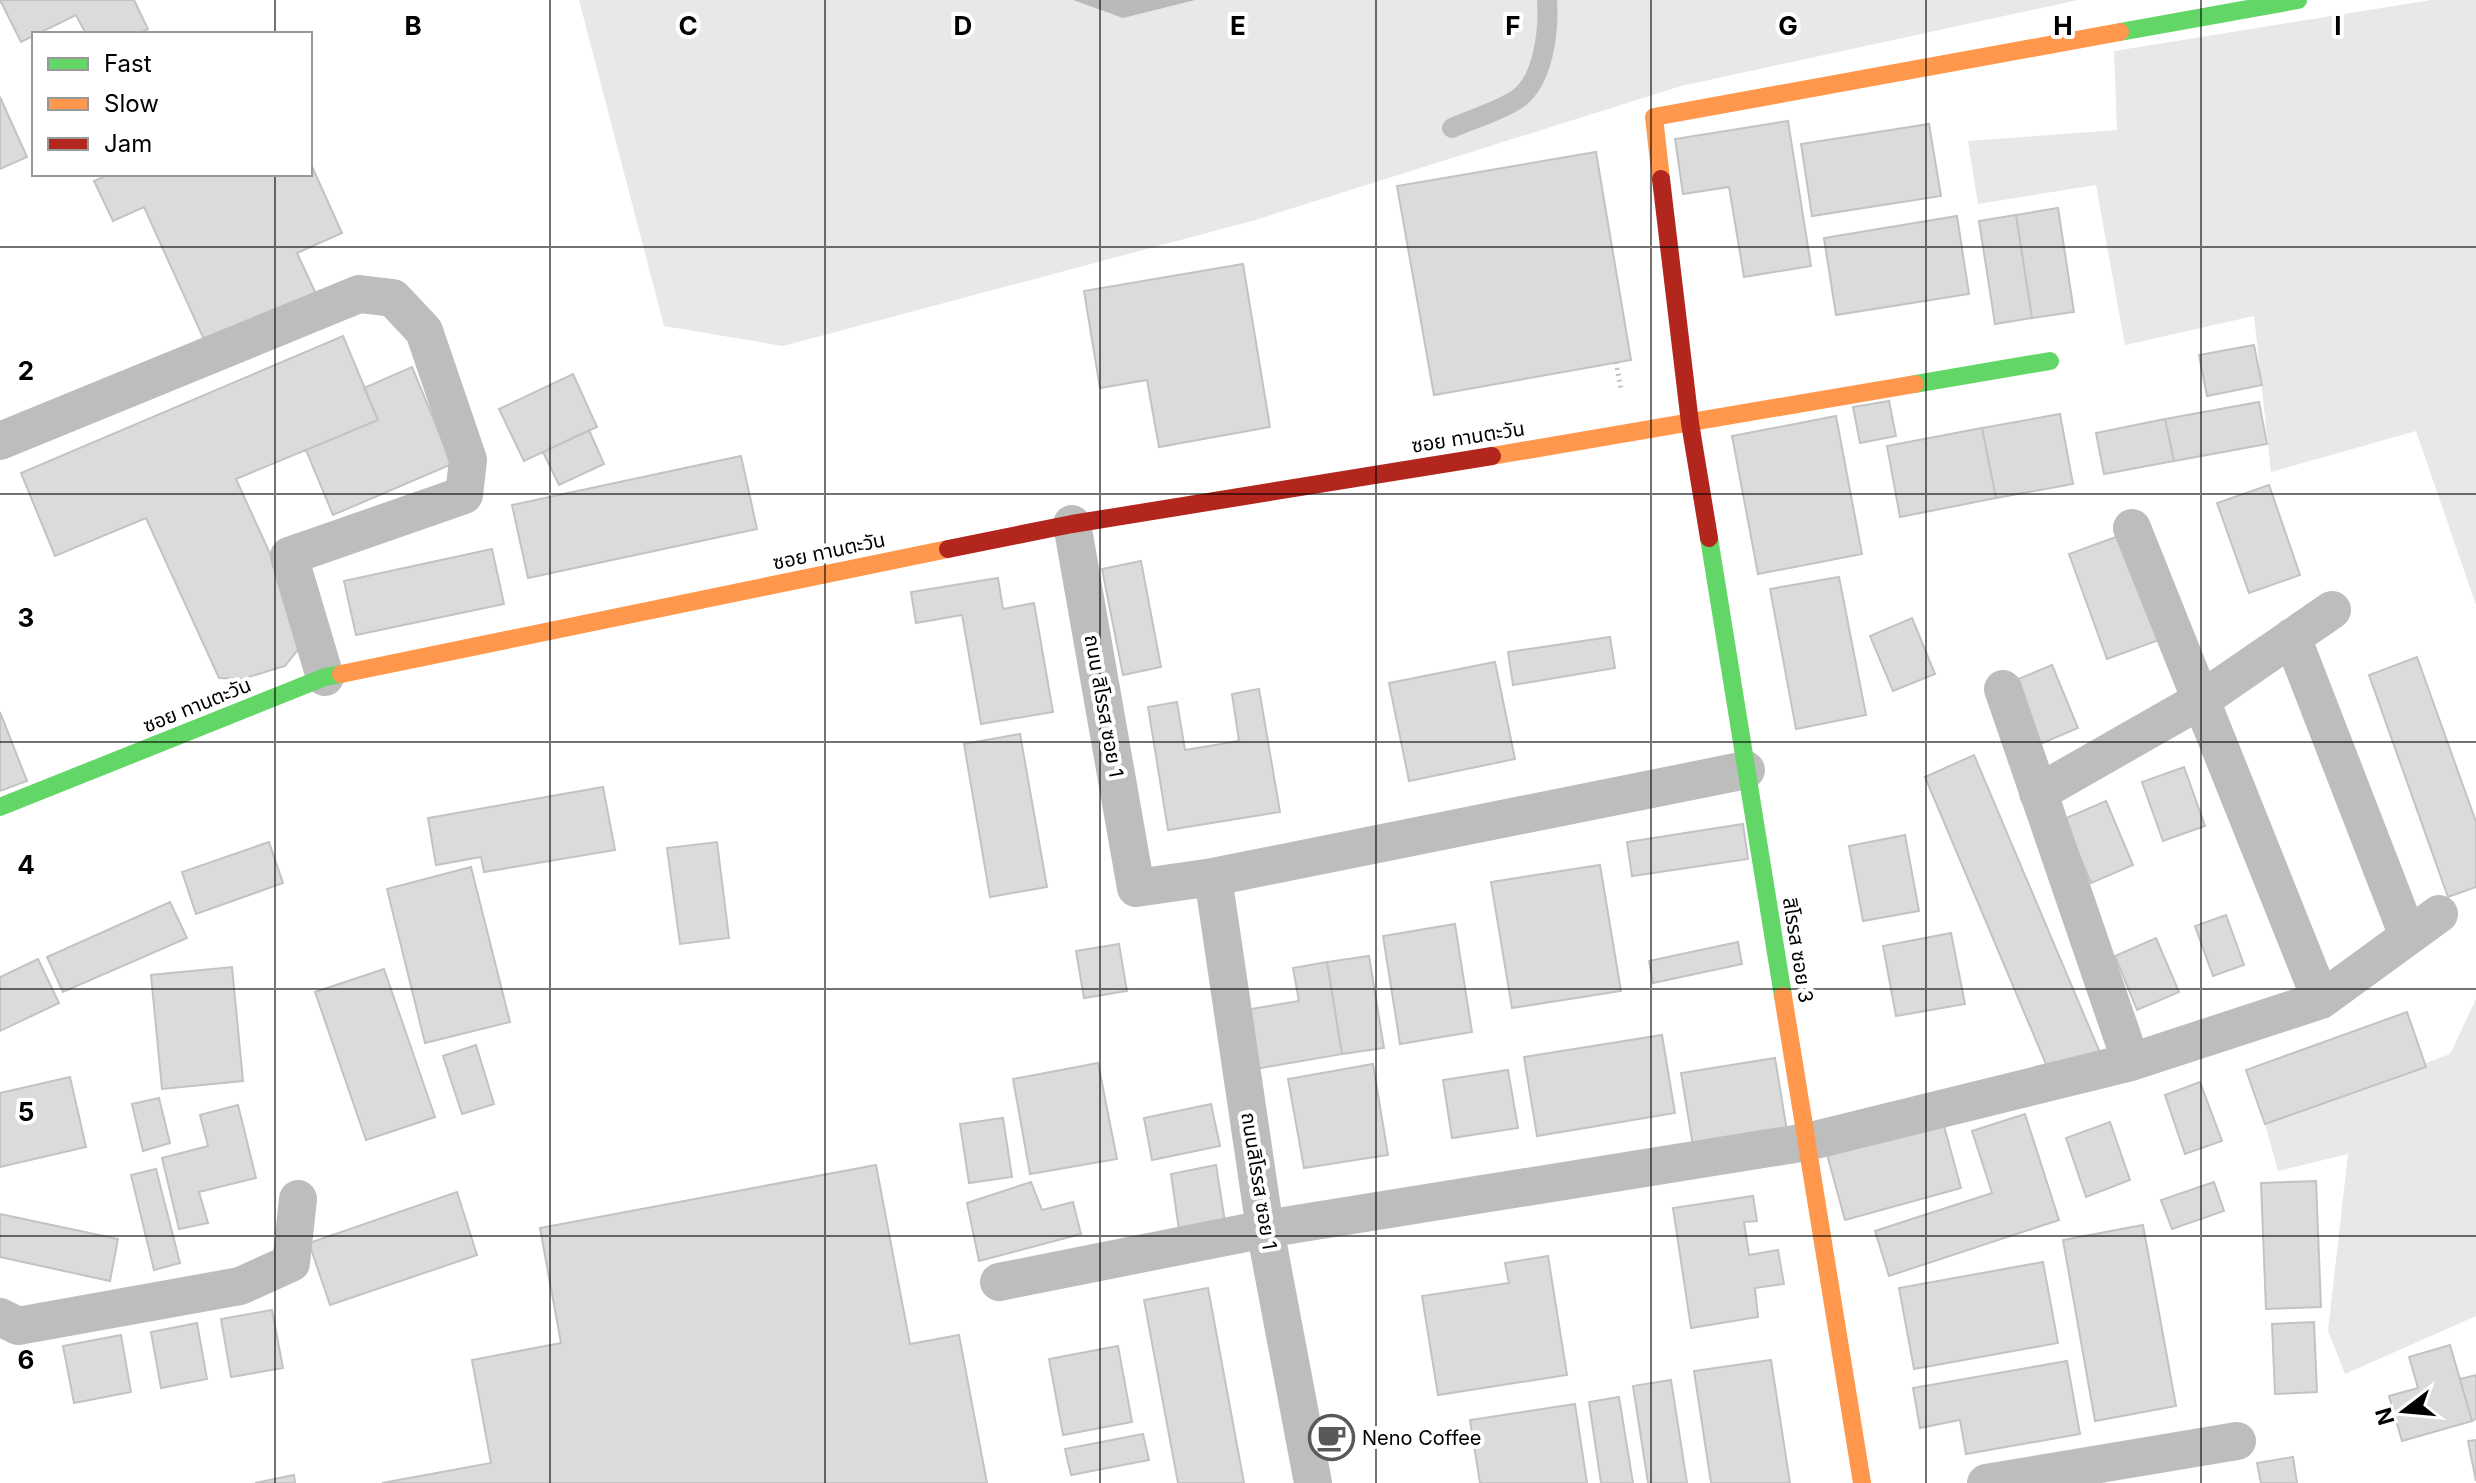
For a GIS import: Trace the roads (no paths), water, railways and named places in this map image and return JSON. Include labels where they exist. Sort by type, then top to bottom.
[{"type":"street","name":"สิโรรส ซอย 3","points":[[1862,1483],[1690,423],[1654,117],[2298,0]]},
{"type":"street","points":[[0,441],[359,294],[393,298],[424,331],[468,460],[464,495],[289,556],[325,677]]},
{"type":"street","name":"ซอย ทานตะวัน","points":[[0,807],[325,677],[1072,524],[2050,361]]},
{"type":"street","name":"ถนน สิโรรส ซอย 1","points":[[1072,524],[1136,888],[1213,877]]},
{"type":"street","points":[[2132,528],[2321,1000]]},
{"type":"street","points":[[2038,793],[2201,700],[2332,610]]},
{"type":"street","points":[[2292,637],[2408,936]]},
{"type":"street","points":[[2003,689],[2131,1062]]},
{"type":"street","points":[[1213,877],[1746,770]]},
{"type":"street","name":"ถนนสิโรรส ซอย 1","points":[[1213,877],[1265,1229],[1313,1483]]},
{"type":"street","points":[[999,1282],[1265,1229],[1807,1142],[2131,1062],[2321,1000],[2439,914]]},
{"type":"street","points":[[0,1317],[18,1326],[240,1286],[291,1263],[298,1199]]},
{"type":"street","points":[[1986,1483],[2237,1441]]},
{"type":"lane","points":[[1452,128],[1518,99],[1536,75],[1548,22],[1547,0]]},
{"type":"place","name":"Neno Coffee","points":[[1331,1438]]}]
